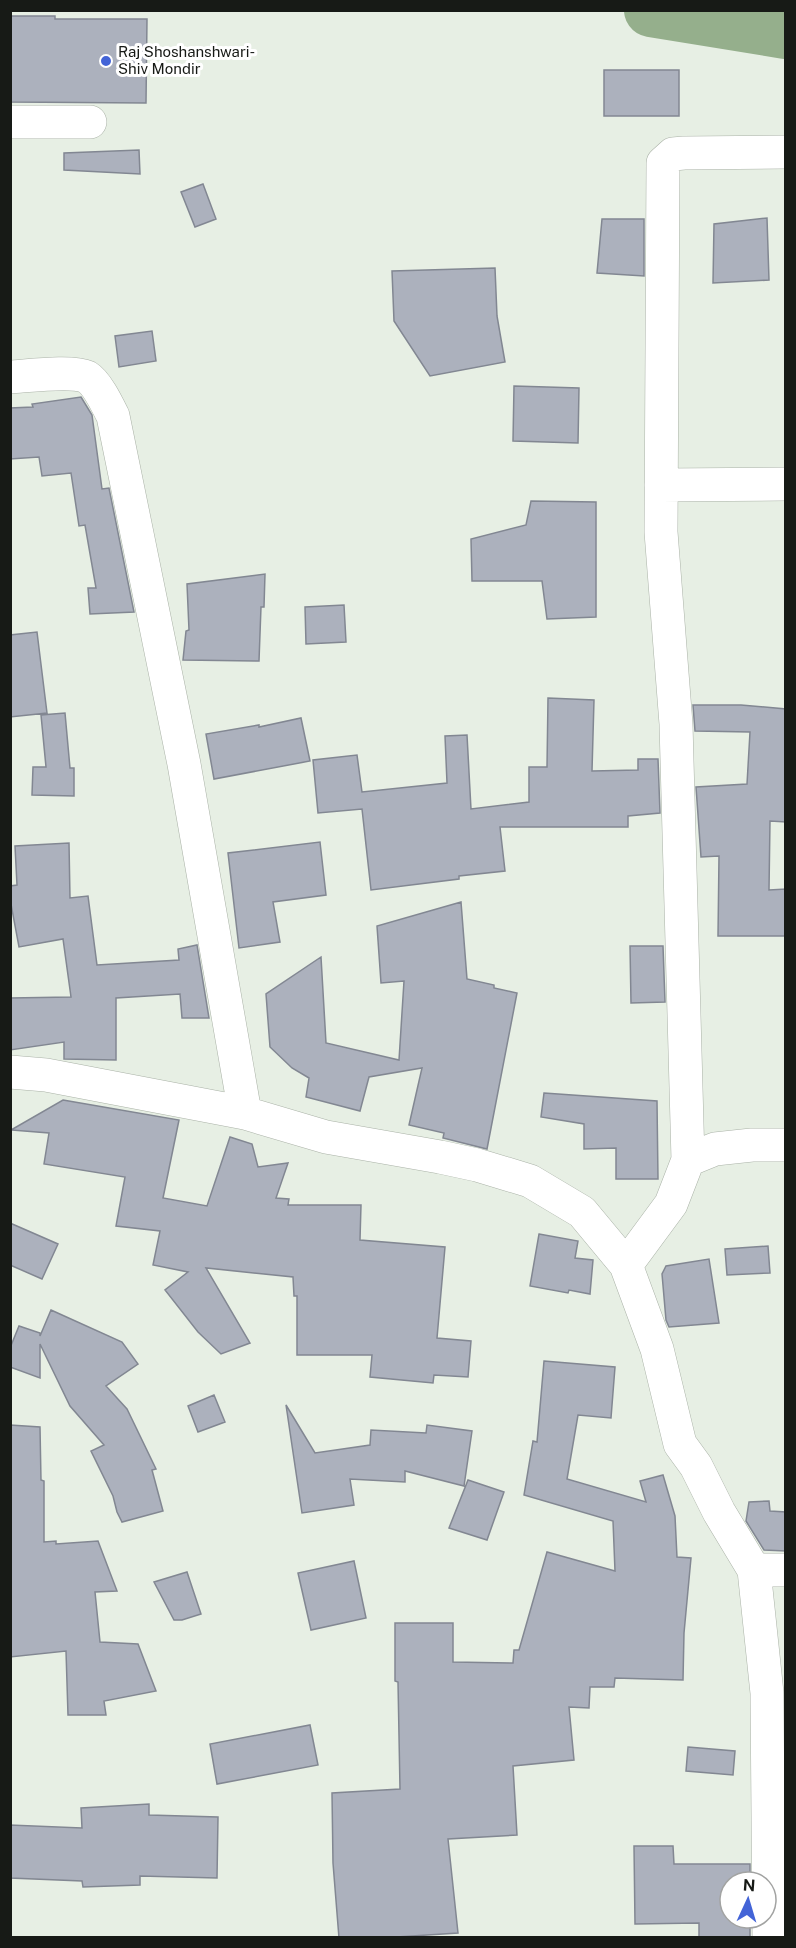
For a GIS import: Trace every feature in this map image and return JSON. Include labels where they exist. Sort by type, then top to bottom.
[{"type":"street","points":[[10,122],[90,122]]},
{"type":"street","points":[[626,1265],[671,1204],[688,1160],[676,724],[661,532],[663,163],[673,154],[684,153],[786,152]]},
{"type":"street","points":[[10,377],[66,374],[87,377],[104,397],[113,416],[184,764],[245,1113]]},
{"type":"street","points":[[661,485],[786,484]]},
{"type":"street","points":[[10,1072],[46,1075],[245,1113],[326,1137],[477,1165],[530,1181],[582,1212],[626,1265],[657,1349],[680,1444],[696,1466],[719,1512],[770,1570],[767,1693],[769,1938]]},
{"type":"street","points":[[688,1160],[715,1149],[752,1145],[786,1145]]},
{"type":"building","points":[[10,16],[55,16],[55,19],[147,19],[146,103],[10,102]]},
{"type":"building","points":[[604,70],[679,70],[679,116],[604,116]]},
{"type":"building","points":[[139,150],[140,174],[64,170],[64,153]]},
{"type":"building","points":[[203,184],[216,219],[195,227],[181,192]]},
{"type":"building","points":[[767,218],[769,280],[713,283],[714,224]]},
{"type":"building","points":[[602,219],[644,219],[644,276],[597,273]]},
{"type":"building","points":[[495,268],[497,316],[505,362],[430,376],[394,321],[392,271]]},
{"type":"building","points":[[152,331],[156,361],[119,367],[115,336]]},
{"type":"building","points":[[514,386],[579,388],[578,443],[513,441]]},
{"type":"building","points":[[81,397],[92,415],[102,489],[109,488],[134,612],[90,614],[88,588],[96,588],[85,525],[79,526],[71,473],[42,476],[39,457],[10,459],[10,408],[33,407],[32,404]]},
{"type":"building","points":[[531,501],[596,502],[596,617],[547,619],[542,581],[472,581],[471,539],[526,525]]},
{"type":"building","points":[[265,574],[259,661],[183,660],[186,631],[189,630],[187,584]]},
{"type":"building","points":[[344,605],[346,642],[306,644],[305,607]]},
{"type":"building","points":[[37,632],[47,713],[10,717],[10,635]]},
{"type":"building","points":[[548,698],[594,700],[592,771],[638,770],[638,759],[658,759],[660,813],[628,816],[628,827],[500,827],[505,871],[371,890],[362,809],[318,813],[313,760],[357,755],[362,792],[447,783],[445,736],[467,735],[471,809],[529,802],[529,767],[547,767]]},
{"type":"building","points":[[693,705],[741,705],[786,709],[786,822],[770,821],[769,890],[786,889],[786,936],[718,936],[719,856],[701,857],[696,787],[747,784],[750,732],[695,731]]},
{"type":"building","points":[[65,713],[70,768],[74,768],[74,796],[32,795],[33,767],[46,767],[41,715]]},
{"type":"building","points":[[301,718],[310,761],[214,779],[206,734],[259,725],[259,727]]},
{"type":"building","points":[[320,842],[326,895],[273,902],[280,942],[239,948],[228,853]]},
{"type":"building","points":[[69,843],[70,898],[88,896],[97,965],[179,960],[178,949],[197,945],[209,1018],[182,1018],[180,994],[116,998],[116,1060],[64,1059],[64,1042],[10,1050],[10,998],[71,997],[63,939],[19,947],[10,899],[10,886],[17,885],[15,846]]},
{"type":"building","points":[[461,902],[467,979],[517,993],[487,1149],[443,1138],[444,1133],[409,1125],[422,1068],[369,1077],[360,1111],[306,1097],[309,1078],[292,1068],[270,1047],[266,994],[321,957],[326,1043],[399,1060],[404,981],[381,983],[377,926]]},
{"type":"building","points":[[630,946],[663,946],[665,1002],[631,1003]]},
{"type":"building","points":[[544,1093],[657,1101],[658,1179],[616,1179],[616,1148],[584,1149],[584,1124],[541,1117]]},
{"type":"building","points":[[63,1100],[179,1120],[163,1198],[207,1206],[230,1137],[252,1144],[258,1167],[288,1163],[276,1198],[289,1199],[288,1205],[361,1205],[360,1240],[445,1247],[437,1338],[471,1341],[468,1377],[434,1375],[433,1383],[370,1377],[372,1355],[297,1355],[297,1296],[294,1296],[293,1277],[206,1268],[250,1343],[221,1354],[198,1332],[165,1290],[188,1272],[153,1265],[160,1231],[116,1226],[125,1177],[44,1164],[49,1133],[11,1130]]},
{"type":"building","points":[[10,1223],[58,1244],[42,1279],[10,1265]]},
{"type":"building","points":[[539,1234],[578,1241],[575,1258],[593,1260],[590,1294],[569,1290],[568,1293],[530,1286]]},
{"type":"building","points":[[768,1246],[770,1273],[727,1275],[725,1249]]},
{"type":"building","points":[[709,1259],[719,1323],[669,1327],[666,1320],[662,1274],[666,1266]]},
{"type":"building","points":[[51,1310],[122,1342],[138,1364],[106,1386],[127,1409],[156,1469],[152,1470],[163,1511],[122,1522],[113,1496],[91,1451],[104,1445],[70,1406],[40,1344],[40,1378],[10,1367],[10,1348],[19,1326],[40,1333],[40,1336]]},
{"type":"building","points":[[544,1361],[615,1367],[611,1418],[578,1415],[567,1479],[646,1502],[640,1481],[663,1475],[675,1516],[677,1557],[691,1558],[684,1633],[683,1680],[615,1678],[614,1687],[590,1687],[589,1708],[569,1707],[574,1760],[513,1766],[517,1835],[448,1839],[458,1933],[339,1938],[333,1863],[332,1793],[400,1789],[395,1623],[453,1623],[453,1662],[513,1663],[514,1650],[519,1650],[547,1552],[615,1571],[613,1521],[524,1495],[533,1441],[537,1442]]},
{"type":"building","points":[[214,1395],[225,1422],[198,1432],[188,1406]]},
{"type":"building","points":[[286,1405],[315,1453],[370,1445],[371,1430],[426,1433],[427,1425],[472,1431],[464,1486],[405,1471],[405,1482],[350,1479],[354,1505],[302,1513]]},
{"type":"building","points":[[10,1425],[40,1427],[41,1480],[44,1481],[44,1542],[56,1541],[56,1544],[98,1541],[117,1591],[95,1592],[100,1642],[138,1644],[156,1691],[104,1701],[106,1715],[68,1715],[66,1651],[10,1657]]},
{"type":"building","points":[[468,1480],[504,1492],[487,1540],[449,1528]]},
{"type":"building","points":[[769,1501],[770,1511],[786,1512],[786,1551],[764,1550],[746,1521],[749,1502]]},
{"type":"building","points":[[354,1561],[366,1618],[311,1630],[298,1573]]},
{"type":"building","points":[[187,1572],[201,1614],[174,1620],[154,1582]]},
{"type":"building","points":[[310,1725],[318,1765],[217,1784],[210,1744]]},
{"type":"building","points":[[688,1747],[735,1751],[733,1775],[686,1771]]},
{"type":"building","points":[[149,1804],[149,1815],[218,1817],[217,1878],[140,1876],[140,1885],[83,1887],[82,1881],[10,1878],[10,1825],[82,1828],[81,1808]]},
{"type":"building","points":[[634,1846],[673,1846],[674,1864],[750,1864],[750,1870],[718,1870],[718,1930],[750,1930],[750,1938],[699,1938],[699,1923],[635,1924]]},
{"type":"waterway","points":[[651,10],[786,32]]},
{"type":"place","name":"Raj Shoshanshwari- Shiv Mondir","points":[[106,61]]}]
